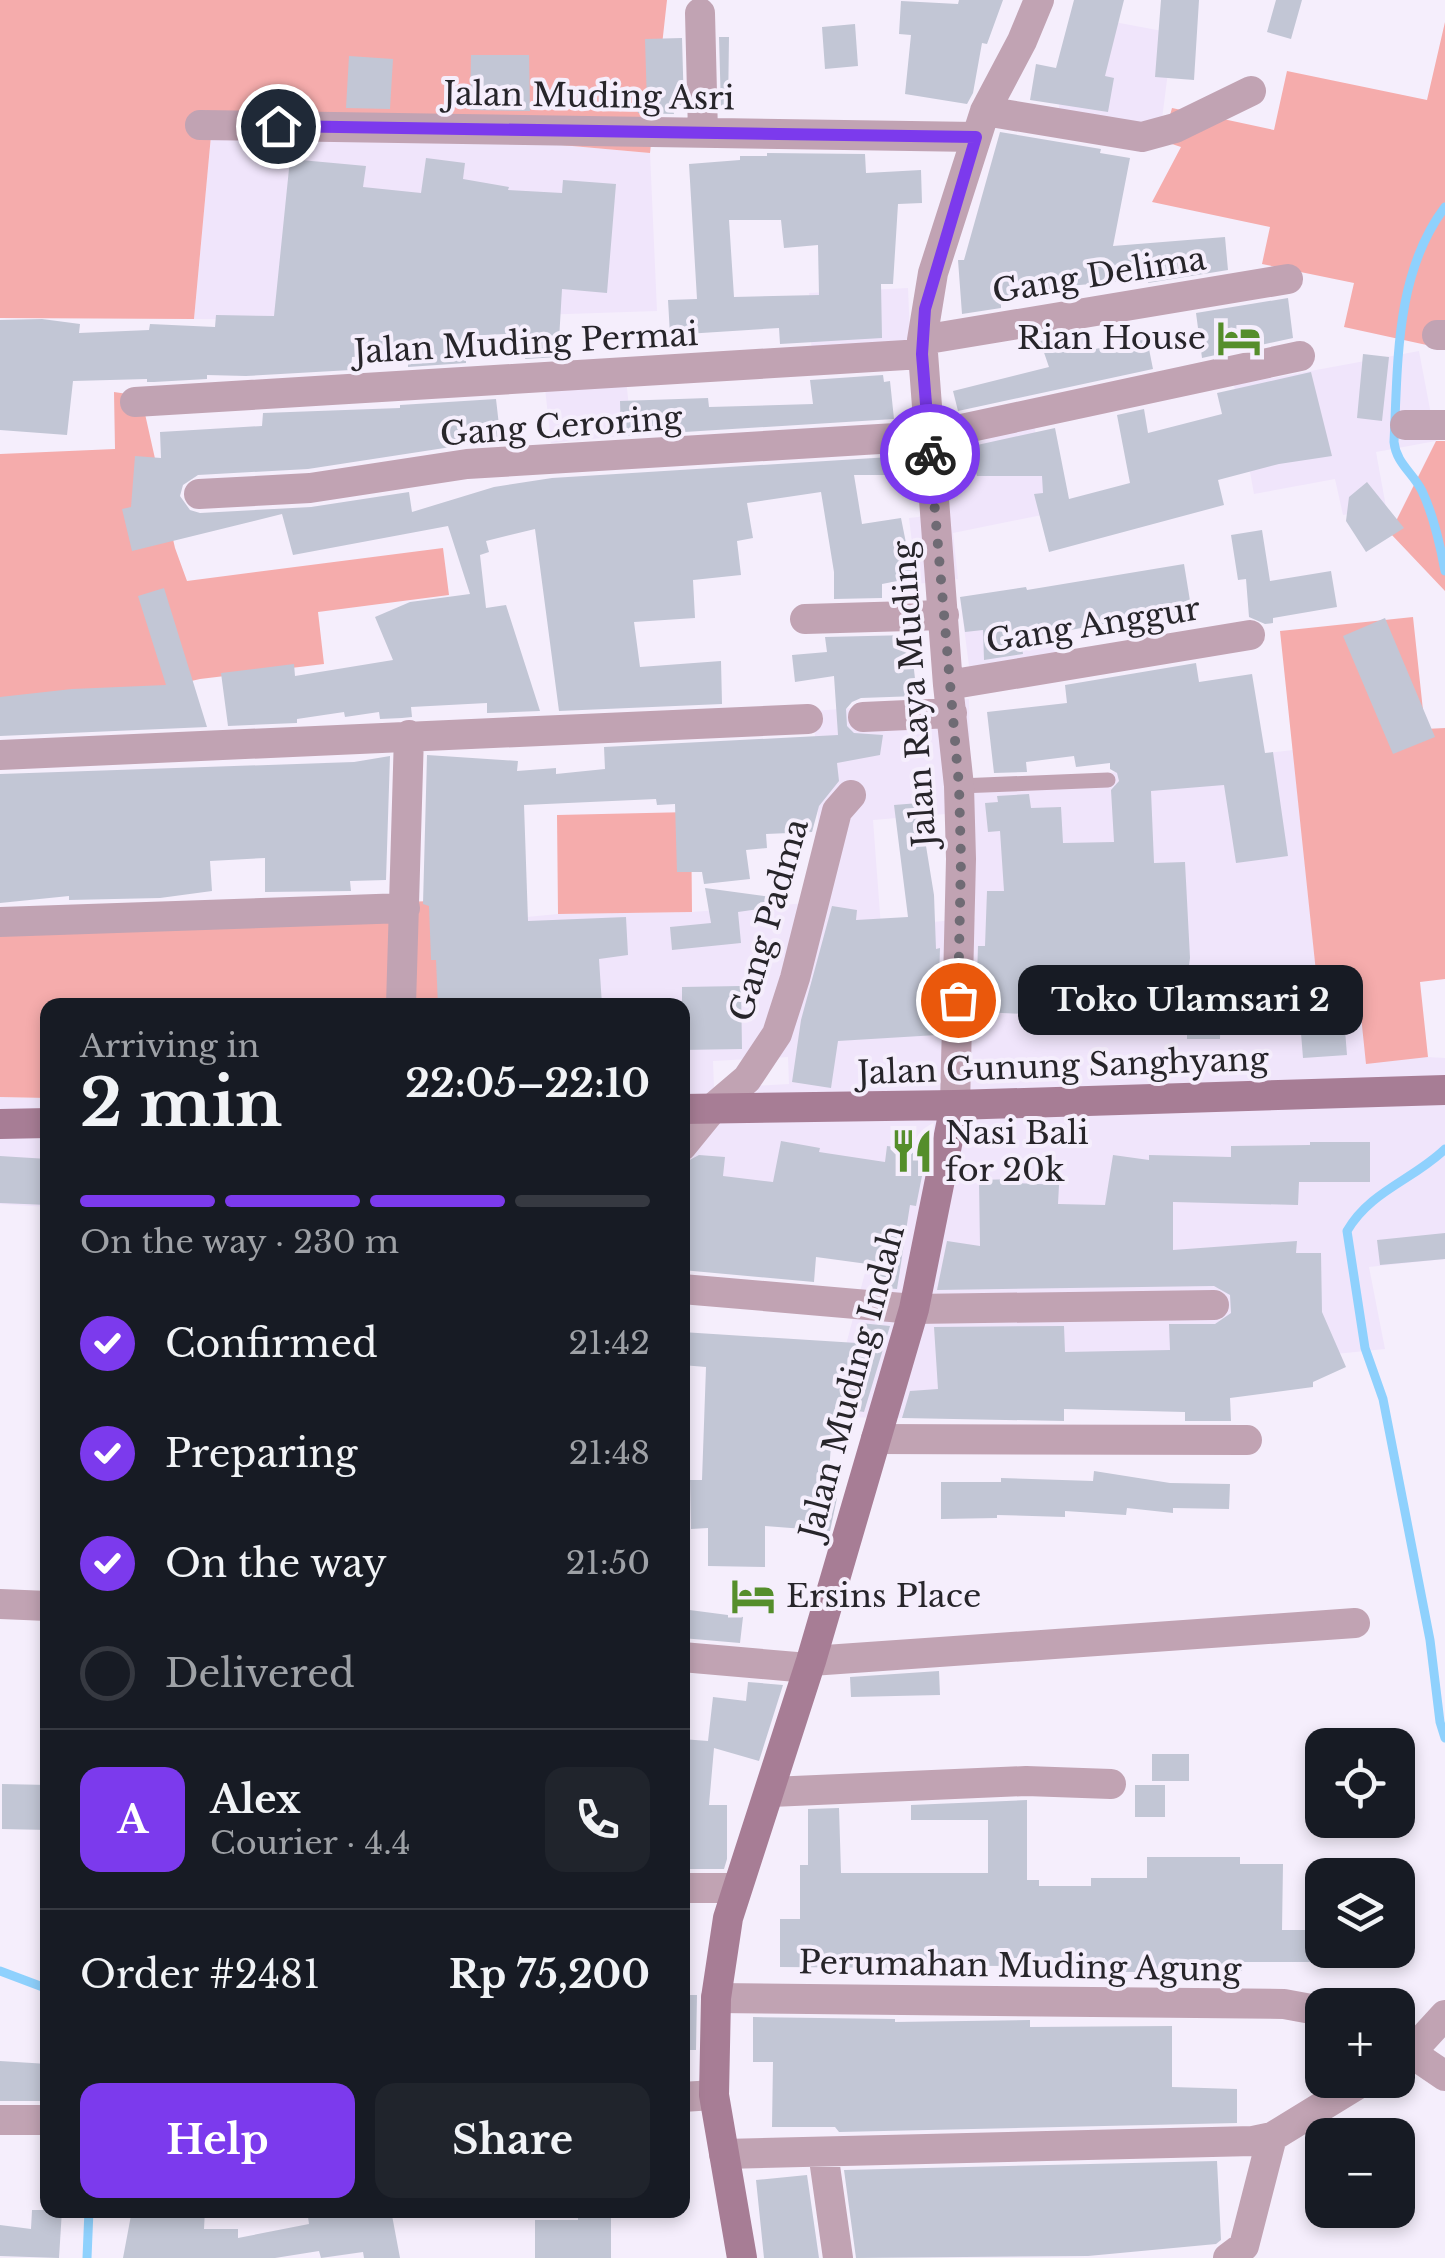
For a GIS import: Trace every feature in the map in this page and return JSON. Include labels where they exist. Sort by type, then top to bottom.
[{"type":"street","name":"Jalan Raya Muding","points":[[955,1105],[959,786],[922,347],[933,273],[980,124],[1038,0]]},
{"type":"street","points":[[700,13],[702,133]]},
{"type":"street","name":"Jalan Muding Asri","points":[[200,125],[702,133],[980,124],[1142,137],[1175,128],[1250,91]]},
{"type":"street","name":"Gang Delima","points":[[922,347],[1288,280]]},
{"type":"street","name":"Jalan Muding Permai","points":[[135,402],[922,347]]},
{"type":"street","name":"Gang Ceroring","points":[[199,494],[310,488],[467,464],[929,436],[1300,356]]},
{"type":"street","points":[[1405,425],[1445,425]]},
{"type":"street","points":[[805,619],[944,615]]},
{"type":"street","name":"Gang Anggur","points":[[863,716],[1250,635]]},
{"type":"street","points":[[0,755],[808,718]]},
{"type":"street","points":[[401,998],[409,735]]},
{"type":"street","name":"Gang Padma","points":[[690,1136],[713,1108],[747,1079],[776,1034],[795,978],[836,811],[851,795]]},
{"type":"street","points":[[0,922],[405,908]]},
{"type":"street","name":"Jalan Gunung Sanghyang","points":[[690,1109],[1445,1090]]},
{"type":"street","name":"Jalan Muding Indah","points":[[742,2258],[714,2095],[716,1998],[736,1888],[770,1792],[914,1310],[955,1105]]},
{"type":"street","points":[[0,1124],[40,1123]]},
{"type":"street","points":[[690,1290],[914,1310],[1214,1305]]},
{"type":"street","points":[[876,1439],[1246,1440]]},
{"type":"street","points":[[0,1604],[40,1606]]},
{"type":"street","points":[[690,1658],[809,1665],[1355,1623]]},
{"type":"street","points":[[770,1792],[1026,1780],[1111,1784]]},
{"type":"street","points":[[690,1888],[736,1888]]},
{"type":"street","name":"Perumahan Muding Agung","points":[[716,1998],[1284,2004],[1305,2008]]},
{"type":"street","points":[[1415,2041],[1445,2016]]},
{"type":"street","points":[[1415,2059],[1445,2076]]},
{"type":"street","points":[[690,2096],[714,2095]]},
{"type":"street","points":[[724,2154],[1253,2141],[1272,2137],[1336,2098]]},
{"type":"street","points":[[0,2120],[40,2120]]},
{"type":"street","points":[[1228,2258],[1244,2246],[1272,2137]]},
{"type":"street","points":[[822,2152],[838,2258]]},
{"type":"lane","points":[[959,786],[1108,780]]},
{"type":"shaded area","points":[[0,0],[667,0],[650,153],[213,114],[194,319],[0,318]]},
{"type":"shaded area","points":[[1077,15],[1173,33],[1161,127],[1056,122]]},
{"type":"shaded area","points":[[1445,22],[1445,349],[1344,327],[1354,283],[1262,264],[1270,227],[1152,202],[1181,147],[1163,141],[1172,108],[1274,130],[1287,71],[1427,100]]},
{"type":"shaded area","points":[[213,114],[650,153],[657,311],[392,320],[194,319]]},
{"type":"shaded area","points":[[908,288],[911,359],[812,363],[809,293]]},
{"type":"shaded area","points":[[1419,351],[1436,441],[1376,452],[1386,507],[1343,515],[1335,479],[1254,494],[1234,385]]},
{"type":"shaded area","points":[[625,370],[632,435],[551,443],[544,379]]},
{"type":"shaded area","points":[[114,392],[141,396],[175,548],[187,581],[443,548],[449,595],[318,612],[324,664],[200,679],[0,725],[0,454],[115,449]]},
{"type":"shaded area","points":[[1034,425],[1052,513],[953,533],[958,579],[917,584],[909,518],[949,513],[946,451]]},
{"type":"shaded area","points":[[1436,441],[1445,441],[1445,591],[1390,533]]},
{"type":"shaded area","points":[[1061,596],[1065,662],[969,666],[961,604]]},
{"type":"shaded area","points":[[1413,617],[1425,729],[1445,728],[1445,979],[1420,982],[1428,1057],[1366,1064],[1358,987],[1318,991],[1280,631]]},
{"type":"shaded area","points":[[969,699],[971,790],[1293,750],[1318,990],[1358,987],[1428,1057],[1445,1058],[1445,1259],[1369,1267],[1385,1349],[1296,1358],[909,1418],[827,1417],[872,1246],[690,1237],[690,998],[456,998],[452,924],[558,914],[692,912],[821,902],[814,711]],"holes":[[[970,812],[975,918],[881,927],[873,820]],[[788,1057],[789,1084],[714,1088],[713,1061]]]},
{"type":"shaded area","points":[[691,812],[692,912],[558,914],[557,815]]},
{"type":"shaded area","points":[[435,901],[455,998],[40,998],[40,1098],[0,1097],[0,913]]},
{"type":"shaded area","points":[[0,1097],[40,1098],[40,1207],[0,1204]]},
{"type":"building","points":[[959,0],[1003,0],[987,44],[982,43],[973,93],[967,104],[905,94],[911,35],[899,34],[901,1],[958,4]]},
{"type":"building","points":[[1074,0],[1124,0],[1105,76],[1114,78],[1108,112],[1030,100],[1036,64],[1056,68]]},
{"type":"building","points":[[1161,0],[1199,0],[1194,80],[1155,77]]},
{"type":"building","points":[[1276,0],[1302,0],[1291,39],[1267,32]]},
{"type":"building","points":[[855,24],[858,66],[825,69],[822,27]]},
{"type":"building","points":[[719,37],[729,37],[728,109],[721,109]]},
{"type":"building","points":[[682,38],[684,108],[673,108],[674,114],[638,113],[637,105],[647,104],[645,39]]},
{"type":"building","points":[[471,55],[529,55],[530,111],[470,110]]},
{"type":"building","points":[[349,56],[393,59],[390,109],[346,108]]},
{"type":"building","points":[[1000,132],[1101,149],[1100,153],[1130,158],[1113,246],[1225,237],[1228,270],[1148,283],[1148,279],[1068,286],[1070,292],[1001,298],[1001,308],[962,314],[958,260],[964,260]]},
{"type":"building","points":[[865,154],[866,173],[921,170],[922,203],[898,204],[893,284],[881,284],[882,338],[780,344],[779,328],[670,335],[668,300],[697,299],[689,164],[767,156]],"holes":[[[729,220],[781,220],[784,248],[818,245],[819,295],[734,297]]]},
{"type":"building","points":[[426,158],[465,163],[463,179],[509,187],[508,190],[562,193],[563,180],[616,184],[607,293],[562,289],[558,357],[525,359],[527,333],[465,336],[466,363],[408,367],[408,354],[352,357],[351,370],[207,375],[207,379],[154,382],[73,381],[67,435],[0,430],[0,320],[42,319],[80,324],[79,333],[149,330],[150,324],[215,327],[216,315],[274,316],[290,159],[366,166],[363,187],[421,193]]},
{"type":"building","points":[[1288,298],[1293,338],[1202,358],[1196,313]]},
{"type":"building","points":[[1084,332],[1090,350],[1147,339],[1153,369],[958,411],[953,391],[1049,367],[1040,341]]},
{"type":"building","points":[[1363,354],[1389,357],[1382,421],[1357,418]]},
{"type":"building","points":[[1311,372],[1332,456],[1279,464],[1218,480],[1224,505],[1049,552],[1034,494],[1043,493],[1042,476],[977,476],[968,447],[1055,428],[1069,499],[1130,483],[1117,415],[1144,409],[1148,433],[1222,414],[1217,393]]},
{"type":"building","points":[[883,375],[884,382],[890,381],[894,419],[621,436],[620,401],[708,398],[709,407],[813,404],[810,380]]},
{"type":"building","points":[[496,399],[501,443],[308,469],[198,475],[183,485],[180,496],[190,510],[200,513],[311,507],[409,492],[412,512],[494,487],[552,478],[890,457],[890,475],[854,475],[862,524],[901,518],[913,578],[882,584],[882,598],[834,599],[834,572],[821,492],[747,503],[753,538],[737,541],[741,575],[693,580],[695,618],[634,622],[640,667],[721,661],[722,704],[559,711],[535,529],[486,541],[489,552],[480,555],[486,608],[506,605],[540,711],[487,713],[487,703],[411,707],[412,717],[402,718],[380,719],[379,712],[345,717],[344,712],[297,719],[297,723],[228,726],[221,673],[294,664],[295,676],[393,660],[375,617],[410,602],[470,594],[448,526],[293,555],[282,514],[132,551],[122,509],[131,507],[135,456],[161,458],[160,432],[262,426],[263,413],[400,408]]},
{"type":"building","points":[[1367,482],[1404,528],[1366,552],[1346,521],[1349,497]]},
{"type":"building","points":[[1262,530],[1270,581],[1331,571],[1337,607],[1273,618],[1273,623],[1265,624],[1249,617],[1246,579],[1238,580],[1231,535]]},
{"type":"building","points":[[1184,564],[1192,613],[1140,621],[1139,617],[1039,636],[1021,641],[1023,654],[984,660],[983,630],[965,632],[960,597]]},
{"type":"building","points":[[164,588],[207,727],[0,736],[0,697],[166,685],[138,596]]},
{"type":"building","points":[[1385,618],[1435,737],[1393,754],[1343,636]]},
{"type":"building","points":[[910,635],[917,696],[861,698],[846,709],[847,726],[854,733],[883,735],[880,755],[837,763],[839,781],[819,806],[812,832],[766,834],[767,848],[746,850],[750,879],[704,884],[702,872],[677,872],[675,804],[657,805],[656,799],[524,805],[528,921],[626,917],[628,955],[599,959],[602,998],[438,998],[436,960],[431,960],[429,906],[423,904],[427,755],[518,761],[517,771],[556,768],[556,774],[605,769],[604,747],[838,735],[834,676],[795,682],[792,655],[827,652],[825,637]]},
{"type":"building","points":[[1196,663],[1199,682],[1252,674],[1265,753],[1273,752],[1288,856],[1236,863],[1224,785],[1151,791],[1154,863],[1185,862],[1190,958],[1185,994],[1221,995],[1220,1039],[1187,1039],[1187,1029],[1090,1017],[982,1012],[984,977],[977,977],[978,946],[985,946],[987,891],[1004,891],[1000,831],[988,832],[985,803],[998,802],[997,796],[1029,794],[1031,808],[1061,807],[1063,843],[1114,842],[1111,790],[1119,781],[1110,763],[1076,767],[1074,756],[1026,762],[1027,772],[994,773],[987,712],[1067,703],[1065,685]]},
{"type":"building","points":[[390,756],[386,880],[350,881],[351,891],[265,892],[265,858],[210,861],[212,891],[160,898],[69,900],[69,896],[0,903],[0,774],[354,762]]},
{"type":"building","points":[[919,803],[934,895],[936,949],[940,948],[939,979],[934,979],[937,1035],[838,1041],[831,1088],[792,1082],[801,1020],[832,906],[857,910],[856,920],[908,917],[894,805]]},
{"type":"building","points":[[705,888],[785,899],[785,905],[738,912],[741,943],[672,950],[670,927],[711,923]]},
{"type":"building","points":[[741,986],[742,1049],[690,1050],[690,998],[682,998],[682,987]]},
{"type":"building","points":[[1342,992],[1347,1055],[1303,1058],[1298,996]]},
{"type":"building","points":[[781,1141],[820,1148],[819,1152],[885,1162],[887,1146],[927,1151],[916,1206],[910,1205],[897,1289],[873,1287],[875,1265],[816,1257],[814,1282],[690,1271],[690,1160],[699,1155],[725,1157],[723,1176],[773,1182]]},
{"type":"building","points":[[1370,1142],[1370,1182],[1299,1182],[1298,1205],[1173,1202],[1173,1250],[1297,1241],[1296,1253],[1321,1253],[1322,1312],[1346,1367],[1313,1382],[1313,1387],[1230,1398],[1231,1421],[1185,1421],[1185,1412],[1064,1409],[1064,1421],[902,1418],[910,1391],[938,1389],[934,1327],[1064,1326],[1065,1352],[1170,1350],[1169,1324],[1215,1324],[1231,1313],[1230,1295],[1214,1286],[937,1290],[947,1241],[980,1246],[979,1180],[1016,1179],[1016,1183],[1059,1185],[1058,1204],[1105,1205],[1113,1155],[1149,1160],[1149,1155],[1231,1157],[1231,1146]]},
{"type":"building","points":[[0,1156],[40,1158],[40,1205],[0,1203]]},
{"type":"building","points":[[1445,1233],[1445,1259],[1380,1265],[1377,1240]]},
{"type":"building","points":[[860,1323],[890,1326],[864,1412],[835,1407],[827,1498],[837,1498],[830,1531],[765,1526],[765,1567],[708,1566],[708,1528],[691,1529],[690,1480],[702,1480],[706,1367],[690,1366],[690,1333],[857,1343]]},
{"type":"building","points":[[1094,1471],[1170,1483],[1230,1484],[1229,1509],[1173,1508],[1173,1513],[1127,1508],[1126,1515],[1065,1511],[1065,1517],[997,1515],[941,1519],[941,1482],[1001,1482],[1001,1478],[1093,1481]]},
{"type":"building","points":[[690,1610],[743,1617],[740,1643],[690,1639]]},
{"type":"building","points":[[939,1671],[940,1695],[851,1697],[850,1677]]},
{"type":"building","points":[[748,1682],[783,1685],[759,1761],[714,1748],[709,1805],[727,1805],[727,1859],[724,1869],[690,1869],[690,1740],[708,1741],[713,1697],[746,1701]]},
{"type":"building","points":[[1152,1754],[1189,1754],[1189,1781],[1152,1781]]},
{"type":"building","points":[[2,1784],[40,1785],[40,1830],[2,1829]]},
{"type":"building","points":[[1135,1785],[1165,1785],[1165,1817],[1135,1817]]},
{"type":"building","points":[[1027,1800],[1027,1880],[1039,1880],[1039,1886],[1091,1886],[1091,1878],[1147,1878],[1147,1857],[1240,1857],[1240,1864],[1283,1864],[1282,1930],[1305,1930],[1305,1962],[1243,1962],[1242,1971],[1156,1972],[1105,1972],[1105,1958],[1002,1958],[1002,1966],[780,1967],[780,1919],[800,1919],[800,1865],[808,1865],[808,1809],[839,1808],[841,1873],[988,1873],[988,1820],[911,1820],[911,1805]]},
{"type":"building","points":[[690,1995],[697,1995],[696,2050],[690,2050]]},
{"type":"building","points":[[753,2017],[895,2022],[1030,2020],[1030,2027],[1172,2026],[1172,2087],[1237,2089],[1237,2123],[839,2132],[835,2127],[772,2127],[773,2062],[753,2062]]},
{"type":"building","points":[[0,2061],[40,2064],[40,2101],[0,2101]]},
{"type":"building","points":[[1217,2161],[1221,2240],[1216,2244],[1088,2256],[856,2258],[844,2170]]},
{"type":"building","points":[[807,2175],[819,2258],[764,2258],[756,2180]]},
{"type":"building","points":[[32,2210],[40,2210],[40,2218],[62,2218],[59,2258],[0,2256],[0,2225],[31,2229]]},
{"type":"building","points":[[130,2218],[205,2218],[204,2229],[238,2229],[238,2238],[309,2224],[308,2218],[392,2218],[400,2258],[364,2258],[363,2252],[321,2258],[319,2251],[275,2258],[123,2258]]},
{"type":"building","points":[[611,2218],[611,2258],[535,2258],[535,2220]]},
{"type":"waterway","points":[[1445,207],[1416,260],[1408,290],[1399,350],[1394,442],[1398,456],[1426,501],[1445,571]]},
{"type":"waterway","points":[[1445,1149],[1368,1206],[1347,1231],[1365,1348],[1383,1399],[1445,1738]]},
{"type":"waterway","points":[[0,1971],[40,1986]]},
{"type":"waterway","points":[[87,2258],[89,2218]]},
{"type":"way so far","points":[[930,454],[959,786],[958,1000]]},
{"type":"place","name":"Rian House","points":[[1239,338]]},
{"type":"place","name":"Toko Ulamsari 2","points":[[958,1000]]},
{"type":"place","name":"Nasi Bali for 20k","points":[[912,1151]]},
{"type":"place","name":"Ersins Place","points":[[753,1596]]},
{"type":"route","points":[[278,126],[976,137],[925,309],[922,354],[930,454]]}]
